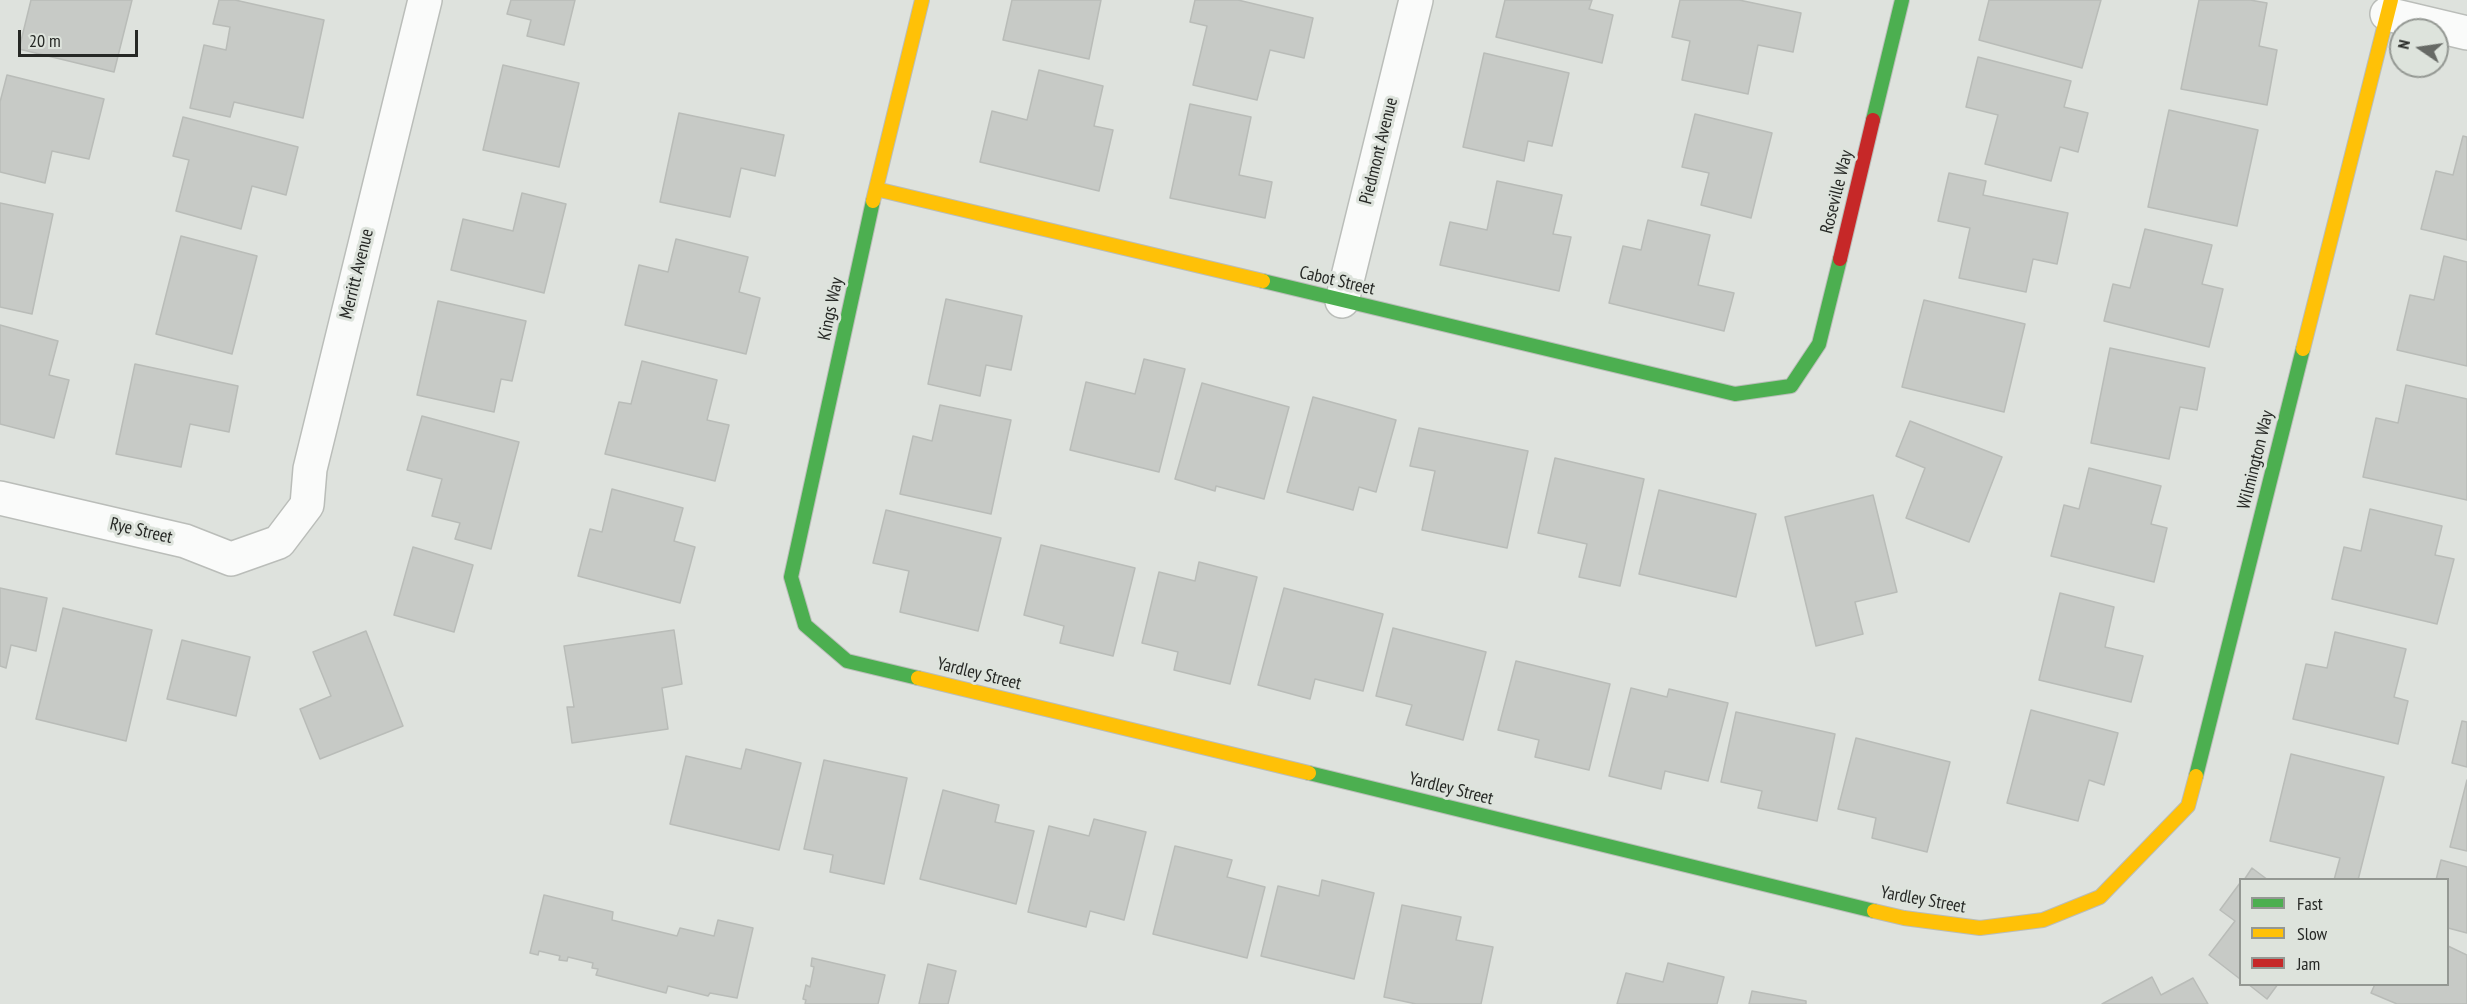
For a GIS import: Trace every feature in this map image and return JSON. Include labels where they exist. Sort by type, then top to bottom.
[{"type":"street","name":"Merritt Avenue","points":[[279,542],[307,506],[310,469],[425,0]]},
{"type":"street","name":"Kings Way","points":[[806,625],[791,577],[876,189],[922,0]]},
{"type":"street","name":"Piedmont Avenue","points":[[1342,301],[1416,0]]},
{"type":"street","name":"Roseville Way","points":[[1791,386],[1819,344],[1902,0]]},
{"type":"street","points":[[2389,7],[2467,33]]},
{"type":"street","name":"Wilmington Way","points":[[2100,897],[2188,806],[2389,7]]},
{"type":"street","name":"Cabot Street","points":[[876,189],[1735,394],[1791,386]]},
{"type":"street","name":"Rye Street","points":[[0,498],[184,541],[231,559],[279,542]]},
{"type":"street","name":"Yardley Street","points":[[806,625],[847,661],[1904,918],[1980,928],[2043,920],[2100,897]]},
{"type":"building","points":[[31,0],[132,0],[114,72],[19,49]]},
{"type":"building","points":[[219,0],[235,0],[324,20],[303,118],[234,102],[230,117],[190,108],[204,45],[226,50],[230,27],[213,24]]},
{"type":"building","points":[[511,0],[575,0],[564,45],[527,36],[531,20],[507,14]]},
{"type":"building","points":[[1012,0],[1101,0],[1089,59],[1003,40]]},
{"type":"building","points":[[1195,0],[1238,0],[1313,18],[1304,58],[1270,50],[1257,100],[1193,85],[1207,26],[1190,22]]},
{"type":"building","points":[[1505,0],[1592,0],[1589,9],[1613,15],[1602,63],[1496,37]]},
{"type":"building","points":[[1680,0],[1739,0],[1801,13],[1793,52],[1758,45],[1748,94],[1682,80],[1690,41],[1672,37]]},
{"type":"building","points":[[1989,0],[2101,0],[2082,68],[1979,40]]},
{"type":"building","points":[[2199,0],[2250,0],[2267,3],[2259,46],[2277,50],[2267,105],[2181,89]]},
{"type":"building","points":[[1484,53],[1569,73],[1552,146],[1528,141],[1524,161],[1463,147]]},
{"type":"building","points":[[1978,57],[2071,81],[2064,107],[2088,113],[2078,152],[2060,147],[2051,181],[1985,164],[1998,115],[1966,107]]},
{"type":"building","points":[[503,65],[579,83],[559,167],[483,150]]},
{"type":"building","points":[[1039,70],[1103,86],[1094,126],[1113,130],[1099,191],[980,162],[992,111],[1027,120]]},
{"type":"building","points":[[7,75],[104,99],[89,159],[52,151],[45,183],[0,172],[0,102]]},
{"type":"building","points":[[1190,104],[1251,117],[1239,175],[1272,182],[1265,218],[1170,198]]},
{"type":"building","points":[[2169,110],[2258,130],[2237,226],[2148,207]]},
{"type":"building","points":[[679,113],[784,135],[775,176],[741,168],[730,217],[660,202]]},
{"type":"building","points":[[1695,114],[1772,133],[1751,218],[1701,205],[1709,173],[1682,167]]},
{"type":"building","points":[[183,117],[298,147],[286,195],[252,186],[241,229],[176,211],[189,160],[173,156]]},
{"type":"building","points":[[2463,136],[2467,137],[2467,240],[2421,229],[2436,171],[2453,175]]},
{"type":"building","points":[[1949,173],[1986,181],[1983,195],[2068,213],[2057,264],[2033,259],[2026,292],[1959,278],[1970,228],[1938,221]]},
{"type":"building","points":[[1497,181],[1562,195],[1553,234],[1571,237],[1559,291],[1440,265],[1450,222],[1487,230]]},
{"type":"building","points":[[522,193],[566,204],[544,293],[451,270],[463,219],[513,231]]},
{"type":"building","points":[[0,203],[53,214],[32,314],[0,307]]},
{"type":"building","points":[[1648,220],[1710,235],[1698,285],[1734,293],[1724,331],[1609,303],[1623,246],[1641,250]]},
{"type":"building","points":[[2145,229],[2212,245],[2202,284],[2223,289],[2209,347],[2104,321],[2113,284],[2130,288]]},
{"type":"building","points":[[181,236],[257,256],[232,354],[156,334]]},
{"type":"building","points":[[676,239],[748,257],[739,292],[760,298],[746,354],[625,325],[639,265],[668,272]]},
{"type":"building","points":[[2444,256],[2467,262],[2467,366],[2397,350],[2410,295],[2434,300]]},
{"type":"building","points":[[946,299],[1022,316],[1011,370],[986,365],[980,396],[928,384]]},
{"type":"building","points":[[1924,300],[2025,324],[2004,412],[1902,387]]},
{"type":"building","points":[[438,301],[526,321],[512,381],[501,379],[494,412],[417,395]]},
{"type":"building","points":[[0,325],[58,341],[49,375],[69,380],[54,438],[0,424]]},
{"type":"building","points":[[2110,348],[2205,368],[2197,410],[2180,407],[2169,459],[2091,443]]},
{"type":"building","points":[[1144,359],[1185,369],[1159,472],[1070,450],[1086,382],[1135,394]]},
{"type":"building","points":[[642,361],[717,380],[707,420],[729,425],[715,481],[605,454],[619,402],[631,404]]},
{"type":"building","points":[[135,364],[238,386],[229,432],[190,424],[181,467],[116,454]]},
{"type":"building","points":[[1202,383],[1289,407],[1264,499],[1216,486],[1215,491],[1175,479]]},
{"type":"building","points":[[2406,385],[2467,399],[2467,500],[2363,477],[2376,418],[2398,423]]},
{"type":"building","points":[[1313,397],[1396,420],[1376,492],[1359,487],[1353,510],[1287,492]]},
{"type":"building","points":[[940,405],[1011,420],[991,514],[900,494],[913,436],[932,441]]},
{"type":"building","points":[[422,416],[519,442],[491,549],[455,539],[460,523],[432,516],[442,479],[407,470]]},
{"type":"building","points":[[1910,421],[2002,457],[1969,542],[1906,518],[1925,468],[1896,456]]},
{"type":"building","points":[[1419,428],[1528,451],[1507,548],[1422,530],[1435,471],[1410,466]]},
{"type":"building","points":[[1555,458],[1644,479],[1620,586],[1579,577],[1587,544],[1538,533]]},
{"type":"building","points":[[2089,468],[2161,486],[2151,524],[2167,528],[2154,582],[2051,556],[2064,505],[2079,509]]},
{"type":"building","points":[[612,489],[683,508],[674,541],[695,547],[680,603],[578,576],[590,529],[602,532]]},
{"type":"building","points":[[1659,490],[1756,514],[1736,597],[1639,574]]},
{"type":"building","points":[[1873,495],[1897,592],[1855,602],[1863,634],[1816,646],[1785,517]]},
{"type":"building","points":[[2370,509],[2442,526],[2435,555],[2454,559],[2437,624],[2332,599],[2344,547],[2361,551]]},
{"type":"building","points":[[886,510],[1001,538],[978,631],[900,612],[909,571],[873,563]]},
{"type":"building","points":[[1041,545],[1135,568],[1113,656],[1060,643],[1064,626],[1024,615]]},
{"type":"building","points":[[413,547],[473,565],[454,632],[394,615]]},
{"type":"building","points":[[1199,562],[1257,577],[1230,684],[1174,670],[1178,652],[1142,643],[1159,572],[1195,581]]},
{"type":"building","points":[[0,588],[47,598],[36,651],[11,645],[6,668],[0,666]]},
{"type":"building","points":[[1284,588],[1383,614],[1363,691],[1315,679],[1310,699],[1258,685]]},
{"type":"building","points":[[2060,593],[2114,607],[2105,647],[2143,656],[2131,702],[2039,680]]},
{"type":"building","points":[[63,608],[152,630],[126,741],[36,719]]},
{"type":"building","points":[[1393,628],[1486,652],[1463,740],[1406,725],[1412,705],[1376,696]]},
{"type":"building","points":[[674,630],[682,684],[662,688],[668,729],[572,743],[567,707],[574,707],[564,646]]},
{"type":"building","points":[[366,631],[403,726],[320,759],[300,709],[331,696],[313,652]]},
{"type":"building","points":[[2335,632],[2406,649],[2394,697],[2408,701],[2398,744],[2293,719],[2306,664],[2327,668]]},
{"type":"building","points":[[182,640],[250,657],[236,716],[167,699]]},
{"type":"building","points":[[1516,661],[1610,684],[1589,770],[1535,757],[1539,740],[1498,730]]},
{"type":"building","points":[[1631,688],[1667,697],[1669,689],[1728,703],[1708,781],[1665,771],[1661,789],[1609,776]]},
{"type":"building","points":[[2031,710],[2118,733],[2104,785],[2089,780],[2078,821],[2007,803]]},
{"type":"building","points":[[1736,712],[1835,734],[1817,821],[1758,808],[1762,791],[1721,782]]},
{"type":"building","points":[[2462,721],[2467,722],[2467,767],[2452,763]]},
{"type":"building","points":[[1856,738],[1950,762],[1927,852],[1872,838],[1876,818],[1838,809]]},
{"type":"building","points":[[746,749],[801,763],[779,850],[670,824],[686,756],[741,769]]},
{"type":"building","points":[[2291,754],[2384,777],[2359,878],[2335,878],[2340,858],[2270,841]]},
{"type":"building","points":[[824,760],[907,778],[884,884],[830,872],[833,855],[804,849]]},
{"type":"building","points":[[2467,780],[2467,851],[2450,847]]},
{"type":"building","points":[[943,790],[999,805],[995,822],[1034,831],[1016,904],[920,879]]},
{"type":"building","points":[[1094,819],[1146,832],[1124,920],[1090,911],[1086,927],[1028,912],[1049,826],[1089,836]]},
{"type":"building","points":[[1175,846],[1232,860],[1227,877],[1265,887],[1247,958],[1153,934]]},
{"type":"building","points":[[2441,860],[2467,867],[2467,933],[2449,928],[2449,878],[2436,878]]},
{"type":"building","points":[[2252,868],[2265,878],[2245,878]]},
{"type":"building","points":[[1322,880],[1374,893],[1354,979],[1261,956],[1278,886],[1319,896]]},
{"type":"building","points":[[2239,884],[2239,978],[2209,955],[2235,921],[2220,910]]},
{"type":"building","points":[[544,895],[613,912],[612,920],[677,936],[680,928],[714,936],[718,920],[753,928],[737,998],[710,993],[708,996],[668,986],[666,993],[596,975],[598,969],[592,968],[593,963],[568,957],[567,961],[559,960],[560,956],[539,951],[538,955],[530,953]]},
{"type":"building","points":[[1402,905],[1461,917],[1456,940],[1493,947],[1481,1004],[1416,1004],[1384,997]]},
{"type":"building","points":[[2449,946],[2467,955],[2467,1004],[2397,1004],[2371,993],[2374,986],[2449,986]]},
{"type":"building","points":[[812,958],[885,975],[878,1004],[805,1004],[806,1000],[803,999],[806,985],[810,987],[814,967],[811,966]]},
{"type":"building","points":[[1668,963],[1724,977],[1717,1004],[1617,1004],[1626,973],[1663,982]]},
{"type":"building","points":[[928,964],[956,971],[948,1004],[919,1004]]},
{"type":"building","points":[[2152,977],[2161,995],[2193,978],[2208,1004],[2102,1004]]},
{"type":"building","points":[[2251,986],[2277,986],[2267,999]]},
{"type":"building","points":[[1752,991],[1806,1001],[1806,1004],[1749,1004]]},
{"type":"traffic: fast","points":[[1873,120],[1902,0]]},
{"type":"traffic: fast","points":[[873,201],[791,577],[805,625],[847,661],[918,678]]},
{"type":"traffic: fast","points":[[1263,281],[1735,394],[1791,386],[1819,344],[1840,259]]},
{"type":"traffic: fast","points":[[2196,776],[2303,349]]},
{"type":"traffic: fast","points":[[1309,773],[1874,911]]},
{"type":"traffic: slow","points":[[873,201],[922,0]]},
{"type":"traffic: slow","points":[[2303,349],[2391,0]]},
{"type":"traffic: slow","points":[[876,189],[1263,281]]},
{"type":"traffic: slow","points":[[918,678],[1309,773]]},
{"type":"traffic: slow","points":[[1874,911],[1904,918],[1980,928],[2043,920],[2100,897],[2188,806],[2196,776]]},
{"type":"traffic: jam","points":[[1840,259],[1873,120]]}]
